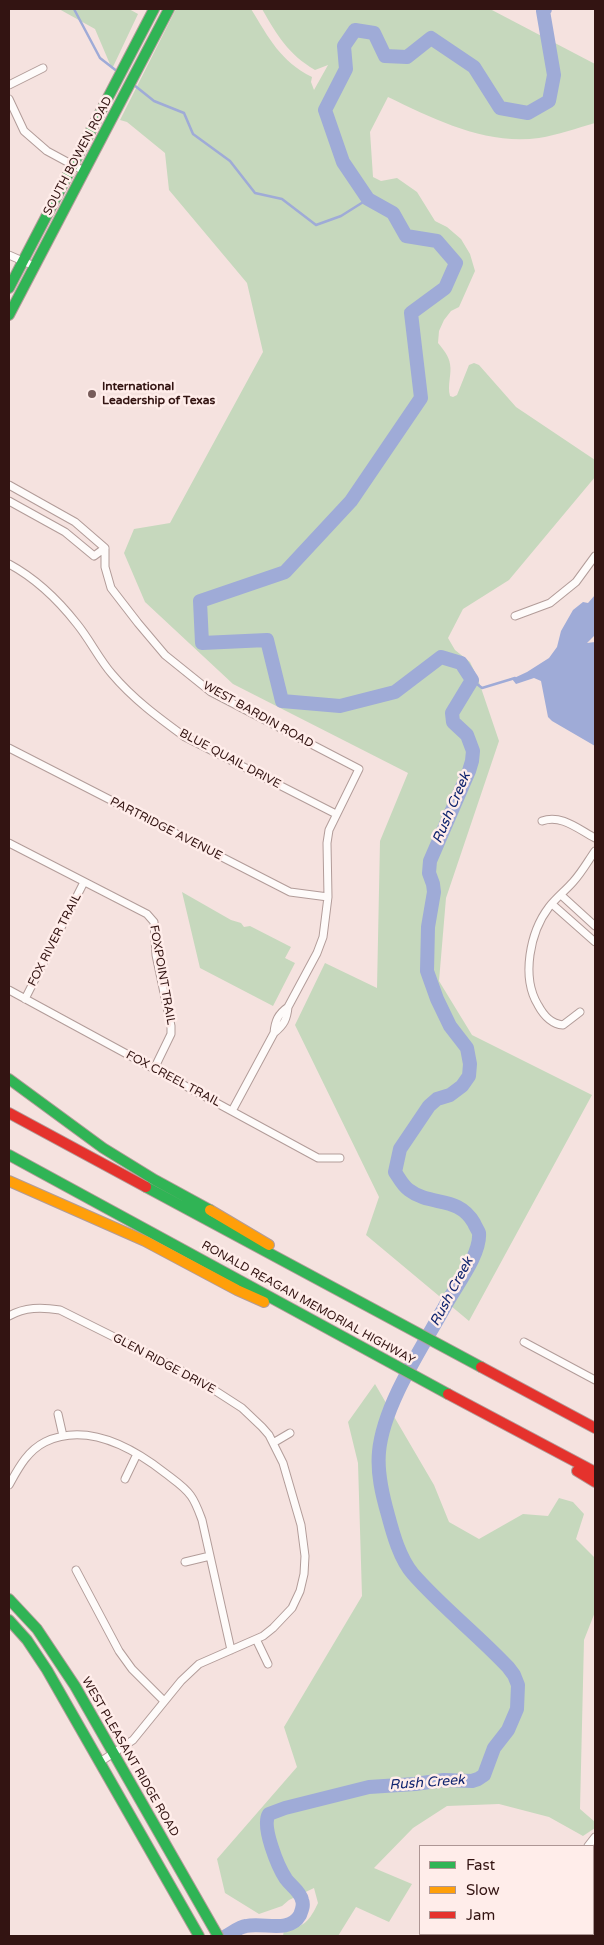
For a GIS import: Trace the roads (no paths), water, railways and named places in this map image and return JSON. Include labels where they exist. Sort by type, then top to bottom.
[{"type":"main road","name":"SOUTH BOWEN ROAD","points":[[9,288],[154,9]]},
{"type":"main road","name":"SOUTH BOWEN ROAD","points":[[9,315],[169,9]]},
{"type":"main road","points":[[9,1079],[61,1119],[117,1157],[243,1228],[332,1286]]},
{"type":"main road","name":"RONALD REAGAN MEMORIAL HIGHWAY","points":[[9,1113],[594,1427]]},
{"type":"main road","name":"RONALD REAGAN MEMORIAL HIGHWAY","points":[[9,1155],[512,1429],[595,1472]]},
{"type":"main road","points":[[9,1181],[145,1241],[238,1290],[345,1338]]},
{"type":"main road","points":[[512,1429],[595,1482]]},
{"type":"main road","name":"WEST PLEASANT RIDGE ROAD","points":[[9,1599],[36,1629],[75,1686],[218,1936]]},
{"type":"main road","points":[[9,1620],[47,1670],[197,1933]]},
{"type":"street","points":[[9,85],[43,68]]},
{"type":"street","points":[[9,99],[24,131],[48,151],[84,171]]},
{"type":"street","points":[[9,255],[34,266]]},
{"type":"street","points":[[9,485],[75,522],[105,548],[94,556],[65,532],[9,501]]},
{"type":"street","name":"WEST BARDIN ROAD","points":[[105,548],[105,567],[111,588],[165,655],[211,692],[359,769],[336,814]]},
{"type":"street","points":[[515,616],[555,600],[576,582],[595,556]]},
{"type":"street","name":"BLUE QUAIL DRIVE","points":[[9,564],[43,588],[62,606],[78,625],[112,674],[132,695],[162,721],[185,737],[336,814]]},
{"type":"street","name":"PARTRIDGE AVENUE","points":[[9,748],[290,892],[328,897]]},
{"type":"street","points":[[232,1111],[274,1033],[274,1023],[280,1013],[288,1007],[321,942],[328,897],[327,843],[336,814]]},
{"type":"street","points":[[542,821],[552,817],[565,821],[595,838]]},
{"type":"street","name":"FOXPOINT TRAIL","points":[[9,844],[148,914],[154,922],[156,955],[171,1026],[171,1034],[154,1069]]},
{"type":"street","points":[[580,1012],[563,1025],[557,1025],[543,1014],[534,999],[530,970],[533,941],[540,924],[552,904],[574,881],[595,851]]},
{"type":"street","name":"FOX RIVER TRAIL","points":[[25,999],[84,882]]},
{"type":"street","points":[[561,895],[595,926]]},
{"type":"street","points":[[552,904],[595,942]]},
{"type":"street","name":"FOX CREEL TRAIL","points":[[9,990],[318,1158],[340,1158]]},
{"type":"street","name":"GLEN RIDGE DRIVE","points":[[9,1316],[18,1311],[46,1308],[60,1310],[194,1377],[242,1408],[262,1427],[273,1443],[283,1463],[301,1525],[306,1556],[300,1591],[292,1608],[273,1628],[256,1639],[199,1664],[164,1701],[140,1734],[125,1747],[100,1762]]},
{"type":"street","points":[[524,1342],[595,1380]]},
{"type":"street","points":[[58,1414],[64,1436]]},
{"type":"street","points":[[273,1443],[290,1433]]},
{"type":"street","points":[[9,1485],[20,1465],[32,1451],[44,1442],[64,1436],[95,1436],[128,1448],[163,1472],[190,1494],[202,1520],[231,1650]]},
{"type":"street","points":[[126,1479],[137,1454]]},
{"type":"street","points":[[186,1562],[210,1556]]},
{"type":"street","points":[[76,1570],[119,1651],[132,1669],[164,1701]]},
{"type":"street","points":[[256,1639],[268,1664]]},
{"type":"water","points":[[595,595],[595,635],[587,643],[595,642],[595,746],[548,717],[541,681],[534,678],[516,684],[512,679],[549,658],[557,647],[561,631],[573,610],[583,602],[588,603]]},
{"type":"waterway","points":[[74,9],[100,58],[118,72]]},
{"type":"waterway","name":"Rush Creek","points":[[226,1936],[246,1926],[283,1926],[295,1921],[300,1915],[303,1904],[301,1897],[286,1879],[269,1837],[267,1828],[269,1814],[285,1808],[369,1787],[444,1780],[472,1781],[478,1779],[484,1775],[494,1748],[508,1730],[517,1709],[518,1685],[508,1667],[424,1586],[408,1568],[390,1522],[379,1476],[379,1452],[382,1434],[395,1397],[414,1359],[466,1271],[476,1251],[478,1242],[479,1232],[468,1214],[452,1205],[417,1195],[405,1186],[395,1172],[400,1149],[429,1106],[437,1099],[450,1095],[462,1086],[469,1076],[470,1064],[467,1048],[450,1026],[437,999],[427,971],[428,927],[434,892],[429,873],[430,861],[469,771],[473,751],[467,735],[453,722],[452,713],[472,680],[461,663],[441,657],[395,692],[340,706],[282,701],[267,640],[202,643],[200,601],[285,572],[351,501],[421,398],[411,313],[445,288],[456,263],[437,241],[406,236],[393,213],[368,199],[343,162],[325,110],[346,69],[344,46],[355,30],[374,33],[385,56],[407,57],[431,38],[474,67],[500,108],[528,113],[549,101],[554,75],[543,11],[545,9]]},
{"type":"waterway","points":[[134,85],[154,101],[184,113],[193,134],[230,161],[255,193],[282,199],[316,225],[341,216],[368,199]]},
{"type":"waterway","points":[[472,680],[482,688],[515,678]]},
{"type":"place","name":"International Leadership of Texas","points":[[92,394]]}]
